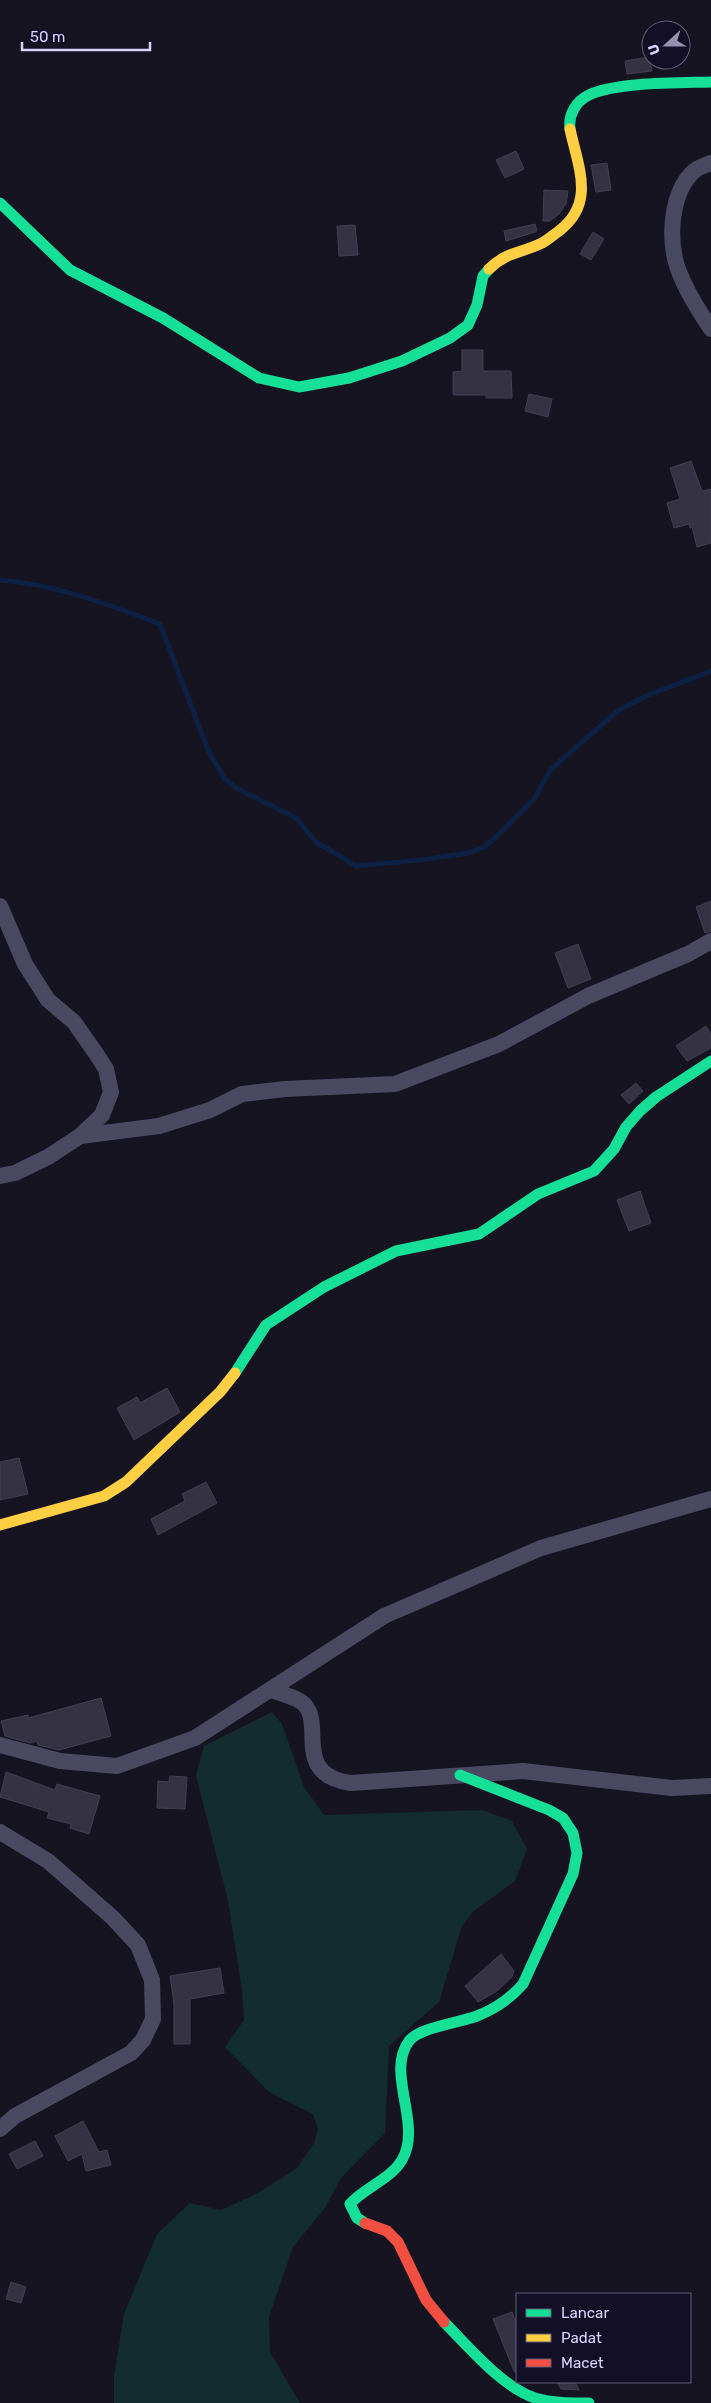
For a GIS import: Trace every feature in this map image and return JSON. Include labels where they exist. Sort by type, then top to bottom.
[{"type":"street","points":[[0,203],[70,270],[163,318],[259,378],[299,387],[349,378],[402,361],[450,338],[468,325],[477,305],[483,276],[496,262],[515,251],[541,244],[568,223],[578,210],[583,192],[569,122],[573,108],[588,95],[606,90],[657,84],[711,82]]},
{"type":"street","points":[[711,163],[694,170],[678,193],[672,224],[678,267],[690,296],[711,329]]},
{"type":"street","points":[[0,906],[25,964],[48,1000],[74,1022],[106,1069],[111,1092],[102,1115],[80,1136],[48,1157],[15,1173],[0,1176]]},
{"type":"street","points":[[80,1136],[159,1126],[210,1110],[242,1094],[285,1089],[394,1084],[499,1044],[588,996],[688,954],[711,941]]},
{"type":"street","points":[[0,1525],[104,1496],[126,1482],[214,1400],[238,1370],[266,1325],[288,1309],[324,1287],[396,1251],[479,1234],[538,1194],[594,1171],[614,1149],[626,1127],[640,1111],[656,1097],[711,1061]]},
{"type":"street","points":[[0,1745],[60,1761],[117,1766],[195,1738],[384,1616],[532,1552],[711,1499]]},
{"type":"street","points":[[271,1690],[301,1701],[309,1713],[318,1766],[326,1777],[351,1782],[523,1770],[672,1788],[711,1786]]},
{"type":"street","points":[[460,1775],[549,1810],[563,1818],[573,1833],[577,1853],[573,1874],[523,1984],[513,1996],[486,2014],[424,2032],[410,2040],[402,2052],[401,2070],[410,2125],[407,2148],[396,2171],[355,2197],[350,2204],[352,2213],[357,2220],[392,2234],[399,2243],[422,2295],[431,2308],[508,2382],[526,2394],[545,2401],[588,2403]]},
{"type":"street","points":[[0,1832],[48,1862],[113,1918],[138,1945],[152,1980],[153,2019],[143,2040],[131,2053],[15,2116],[0,2129]]},
{"type":"green space","points":[[272,1712],[282,1724],[304,1787],[324,1815],[482,1810],[512,1821],[527,1849],[515,1881],[474,1911],[462,1926],[439,2002],[389,2046],[385,2133],[341,2178],[325,2208],[293,2247],[269,2317],[270,2352],[300,2403],[114,2403],[114,2376],[124,2314],[157,2234],[190,2203],[221,2210],[258,2193],[297,2168],[314,2143],[318,2129],[313,2114],[269,2092],[225,2047],[244,2020],[242,1990],[228,1901],[196,1775],[204,1746]]},
{"type":"building","points":[[641,58],[641,70],[652,71],[627,74],[625,61]]},
{"type":"building","points":[[516,151],[524,169],[505,178],[496,160]]},
{"type":"building","points":[[607,163],[611,190],[596,192],[591,165]]},
{"type":"building","points":[[544,190],[568,191],[566,204],[559,214],[550,221],[543,221]]},
{"type":"building","points":[[535,224],[537,231],[506,241],[504,231]]},
{"type":"building","points":[[355,225],[358,255],[339,256],[337,226]]},
{"type":"building","points":[[593,232],[604,239],[591,260],[580,254]]},
{"type":"building","points":[[462,350],[483,350],[483,371],[511,371],[512,398],[486,398],[486,395],[453,395],[453,372],[462,371]]},
{"type":"building","points":[[529,394],[552,399],[548,417],[525,411]]},
{"type":"building","points":[[691,461],[702,491],[711,489],[711,543],[697,547],[692,527],[690,528],[689,524],[674,528],[667,503],[680,499],[670,468]]},
{"type":"building","points":[[711,901],[711,931],[705,933],[696,907]]},
{"type":"building","points":[[578,944],[591,979],[568,988],[555,953]]},
{"type":"building","points":[[706,1026],[711,1034],[711,1048],[687,1061],[676,1046]]},
{"type":"building","points":[[636,1083],[643,1091],[629,1104],[621,1095]]},
{"type":"building","points":[[640,1191],[651,1223],[629,1231],[617,1200]]},
{"type":"building","points":[[167,1388],[180,1412],[134,1440],[117,1408],[137,1397],[140,1403]]},
{"type":"building","points":[[19,1458],[28,1494],[0,1500],[0,1462]]},
{"type":"building","points":[[206,1482],[217,1503],[158,1535],[151,1519],[185,1501],[182,1494]]},
{"type":"building","points":[[101,1698],[111,1736],[59,1750],[38,1745],[37,1741],[30,1743],[5,1736],[1,1721],[28,1715],[28,1718]]},
{"type":"building","points":[[6,1772],[55,1790],[57,1784],[100,1796],[89,1834],[70,1828],[71,1824],[47,1818],[49,1812],[0,1797]]},
{"type":"building","points":[[170,1776],[187,1777],[185,1809],[157,1808],[158,1781],[169,1782]]},
{"type":"building","points":[[501,1954],[514,1971],[512,1977],[497,1991],[478,2002],[465,1986]]},
{"type":"building","points":[[220,1968],[224,1993],[190,1999],[190,2044],[174,2044],[174,2004],[170,1976]]},
{"type":"building","points":[[83,2121],[99,2152],[107,2150],[111,2165],[86,2171],[82,2154],[68,2161],[55,2136]]},
{"type":"building","points":[[35,2141],[43,2156],[17,2169],[9,2154]]},
{"type":"building","points":[[11,2282],[26,2287],[21,2303],[6,2299]]},
{"type":"building","points":[[512,2312],[516,2322],[516,2372],[514,2371],[493,2319]]},
{"type":"building","points":[[558,2383],[576,2383],[579,2390],[561,2389]]},
{"type":"waterway","points":[[0,580],[21,582],[61,591],[160,624],[208,750],[224,778],[236,788],[296,818],[316,842],[356,866],[468,853],[484,847],[534,799],[551,769],[619,710],[646,696],[711,671]]},
{"type":"traffic: fast","points":[[570,129],[570,119],[574,109],[580,101],[589,95],[631,85],[711,82]]},
{"type":"traffic: fast","points":[[0,203],[70,270],[163,318],[259,378],[299,387],[349,378],[402,361],[450,338],[468,325],[477,305],[483,276],[489,269]]},
{"type":"traffic: fast","points":[[235,1373],[266,1325],[324,1287],[396,1251],[479,1234],[538,1194],[594,1171],[614,1149],[626,1127],[640,1111],[656,1097],[711,1061]]},
{"type":"traffic: fast","points":[[365,2223],[357,2218],[350,2204],[397,2167],[402,2160],[407,2146],[409,2131],[401,2068],[403,2054],[409,2041],[422,2032],[484,2013],[502,2003],[523,1984],[573,1874],[577,1853],[573,1833],[563,1818],[549,1810],[460,1775]]},
{"type":"traffic: fast","points":[[444,2322],[498,2376],[523,2393],[548,2401],[589,2403]]},
{"type":"traffic: slow","points":[[489,269],[501,259],[548,240],[570,220],[577,209],[581,196],[580,171],[570,129]]},
{"type":"traffic: slow","points":[[0,1525],[104,1496],[126,1482],[220,1392],[235,1373]]},
{"type":"traffic: jam","points":[[365,2223],[387,2231],[398,2242],[426,2300],[444,2322]]}]
